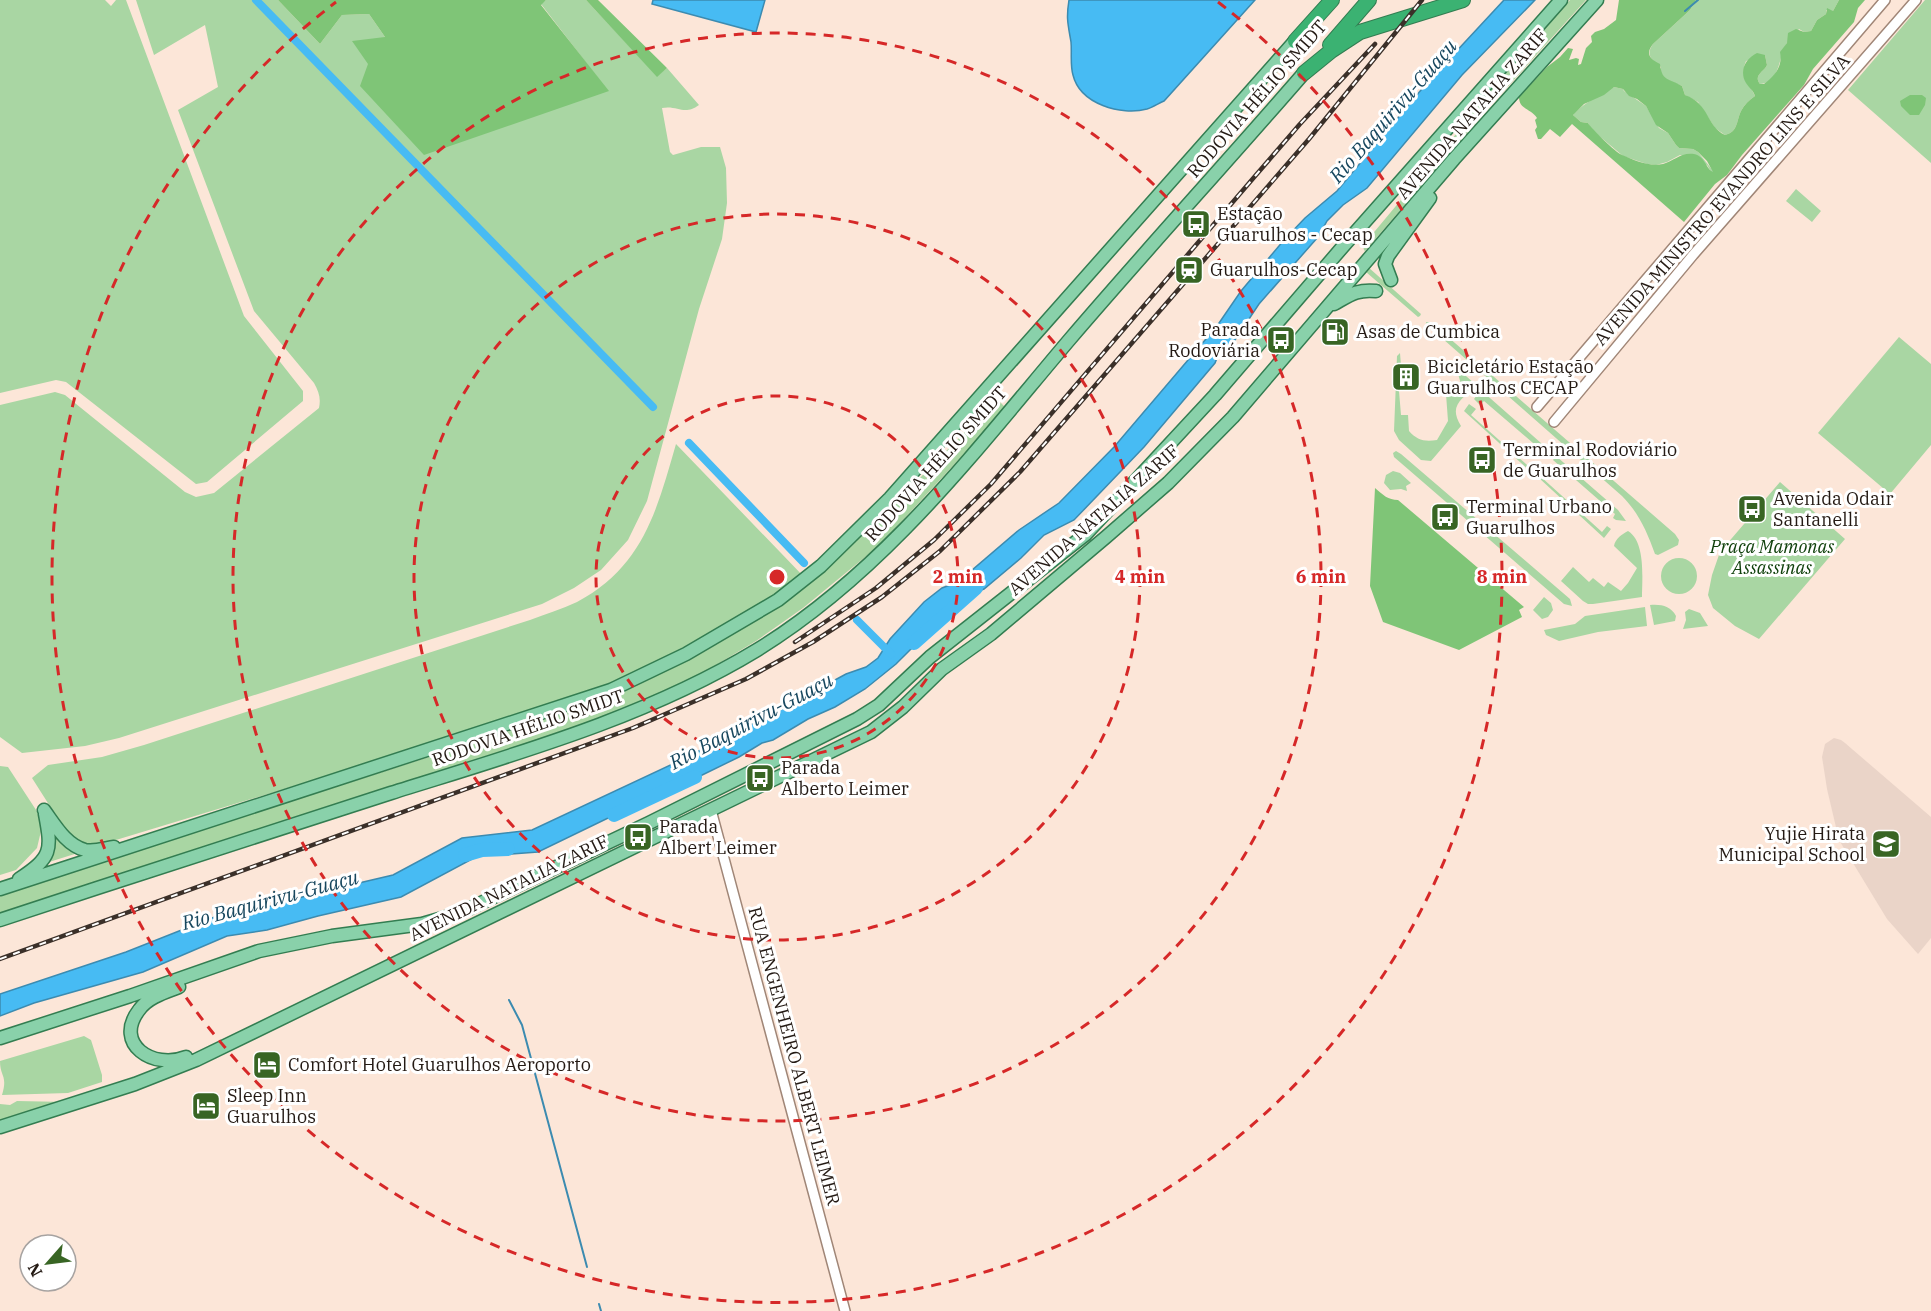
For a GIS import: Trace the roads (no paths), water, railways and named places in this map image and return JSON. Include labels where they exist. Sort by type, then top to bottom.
[{"type":"highway","points":[[1295,41],[1324,0]]},
{"type":"highway","name":"RODOVIA HÉLIO SMIDT","points":[[1295,41],[1332,0]]},
{"type":"highway","name":"RODOVIA HÉLIO SMIDT","points":[[1304,73],[1369,0]]},
{"type":"highway","points":[[1443,0],[1458,0]]},
{"type":"highway","points":[[1304,73],[1331,51],[1360,32],[1463,0]]},
{"type":"main road","name":"AVENIDA NATALIA ZARIF","points":[[0,1038],[259,951],[332,936],[422,924],[460,913],[857,720],[879,705],[930,657],[1086,534],[1215,395],[1335,255],[1561,0]]},
{"type":"main road","name":"AVENIDA NATALIA ZARIF","points":[[0,1127],[135,1084],[196,1060],[871,732],[903,707],[942,669],[991,634],[1168,483],[1233,417],[1454,159],[1597,0]]},
{"type":"main road","name":"RODOVIA HÉLIO SMIDT","points":[[3,888],[611,690],[686,654],[778,600],[820,566],[890,498],[1295,41]]},
{"type":"main road","name":"RODOVIA HÉLIO SMIDT","points":[[0,920],[574,733],[624,715],[706,679],[759,648],[807,615],[876,557],[927,505],[1304,73]]},
{"type":"main road","points":[[1391,280],[1385,264],[1388,256],[1432,196],[1454,159]]},
{"type":"main road","points":[[1325,309],[1354,292],[1376,291]]},
{"type":"main road","points":[[3,888],[43,861],[49,845],[44,810],[65,837],[74,845],[87,851],[142,843]]},
{"type":"main road","points":[[257,1030],[175,1061],[162,1061],[144,1055],[134,1042],[131,1031],[135,1016],[148,1001],[259,951]]},
{"type":"street","name":"AVENIDA MINISTRO EVANDRO LINS E SILVA","points":[[1537,407],[1885,0]]},
{"type":"street","name":"AVENIDA MINISTRO EVANDRO LINS E SILVA","points":[[1554,422],[1700,246],[1911,2]]},
{"type":"street","name":"RUA ENGENHEIRO ALBERT LEIMER","points":[[711,810],[845,1311]]},
{"type":"water","points":[[653,0],[765,0],[756,32],[652,4]]},
{"type":"water","points":[[1069,0],[1255,0],[1164,101],[1147,109],[1125,111],[1103,106],[1084,94],[1077,85],[1073,75],[1068,26]]},
{"type":"water","points":[[1504,0],[1535,0],[1462,75],[1367,188],[1343,205],[1327,221],[1318,237],[1259,304],[1233,343],[1217,358],[1144,447],[1074,520],[1044,535],[984,589],[973,593],[951,609],[896,664],[865,689],[739,757],[538,852],[498,855],[496,850],[484,850],[476,857],[401,897],[267,930],[227,936],[143,972],[34,1003],[0,1016],[0,994],[126,952],[222,914],[277,905],[312,894],[393,875],[462,838],[532,830],[679,761],[846,674],[866,667],[878,658],[890,639],[924,602],[942,588],[958,582],[1019,530],[1059,503],[1114,447],[1217,326],[1241,291],[1284,240],[1305,218],[1337,191],[1426,84]]},
{"type":"waterway","points":[[256,0],[653,407]]},
{"type":"waterway","points":[[1685,11],[1698,0]]},
{"type":"waterway","points":[[689,443],[804,563]]},
{"type":"waterway","name":"Rio Baquirivu-Guaçu","points":[[914,643],[976,588]]},
{"type":"waterway","points":[[857,620],[891,654]]},
{"type":"waterway","name":"Rio Baquirivu-Guaçu","points":[[614,815],[695,777]]},
{"type":"waterway","name":"Rio Baquirivu-Guaçu","points":[[465,855],[482,850],[508,849]]},
{"type":"waterway","points":[[509,1000],[522,1025],[587,1267]]},
{"type":"waterway","points":[[599,1304],[601,1311]]},
{"type":"railway","points":[[0,959],[633,728],[746,679],[813,642],[882,597],[940,551],[1020,472],[1309,139],[1422,0]]},
{"type":"railway","points":[[795,642],[876,588],[934,540],[991,484],[1300,124],[1375,44]]},
{"type":"place","name":"Estação Guarulhos - Cecap","points":[[1196,224]]},
{"type":"place","name":"Guarulhos-Cecap","points":[[1189,270]]},
{"type":"place","name":"Asas de Cumbica","points":[[1335,332]]},
{"type":"place","name":"Parada Rodoviária","points":[[1281,340]]},
{"type":"place","name":"Bicicletário Estação Guarulhos CECAP","points":[[1406,377]]},
{"type":"place","name":"Terminal Rodoviário de Guarulhos","points":[[1482,460]]},
{"type":"place","name":"Avenida Odair Santanelli","points":[[1752,509]]},
{"type":"place","name":"Terminal Urbano Guarulhos","points":[[1445,517]]},
{"type":"place","name":"Parada Alberto Leimer","points":[[760,778]]},
{"type":"place","name":"Parada Albert Leimer","points":[[638,837]]},
{"type":"place","name":"Yujie Hirata Municipal School","points":[[1886,844]]},
{"type":"place","name":"Comfort Hotel Guarulhos Aeroporto","points":[[267,1065]]},
{"type":"place","name":"Sleep Inn Guarulhos","points":[[206,1106]]},
{"type":"park label","name":"Praça Mamonas Assassinas","points":[[1772,557]]}]
